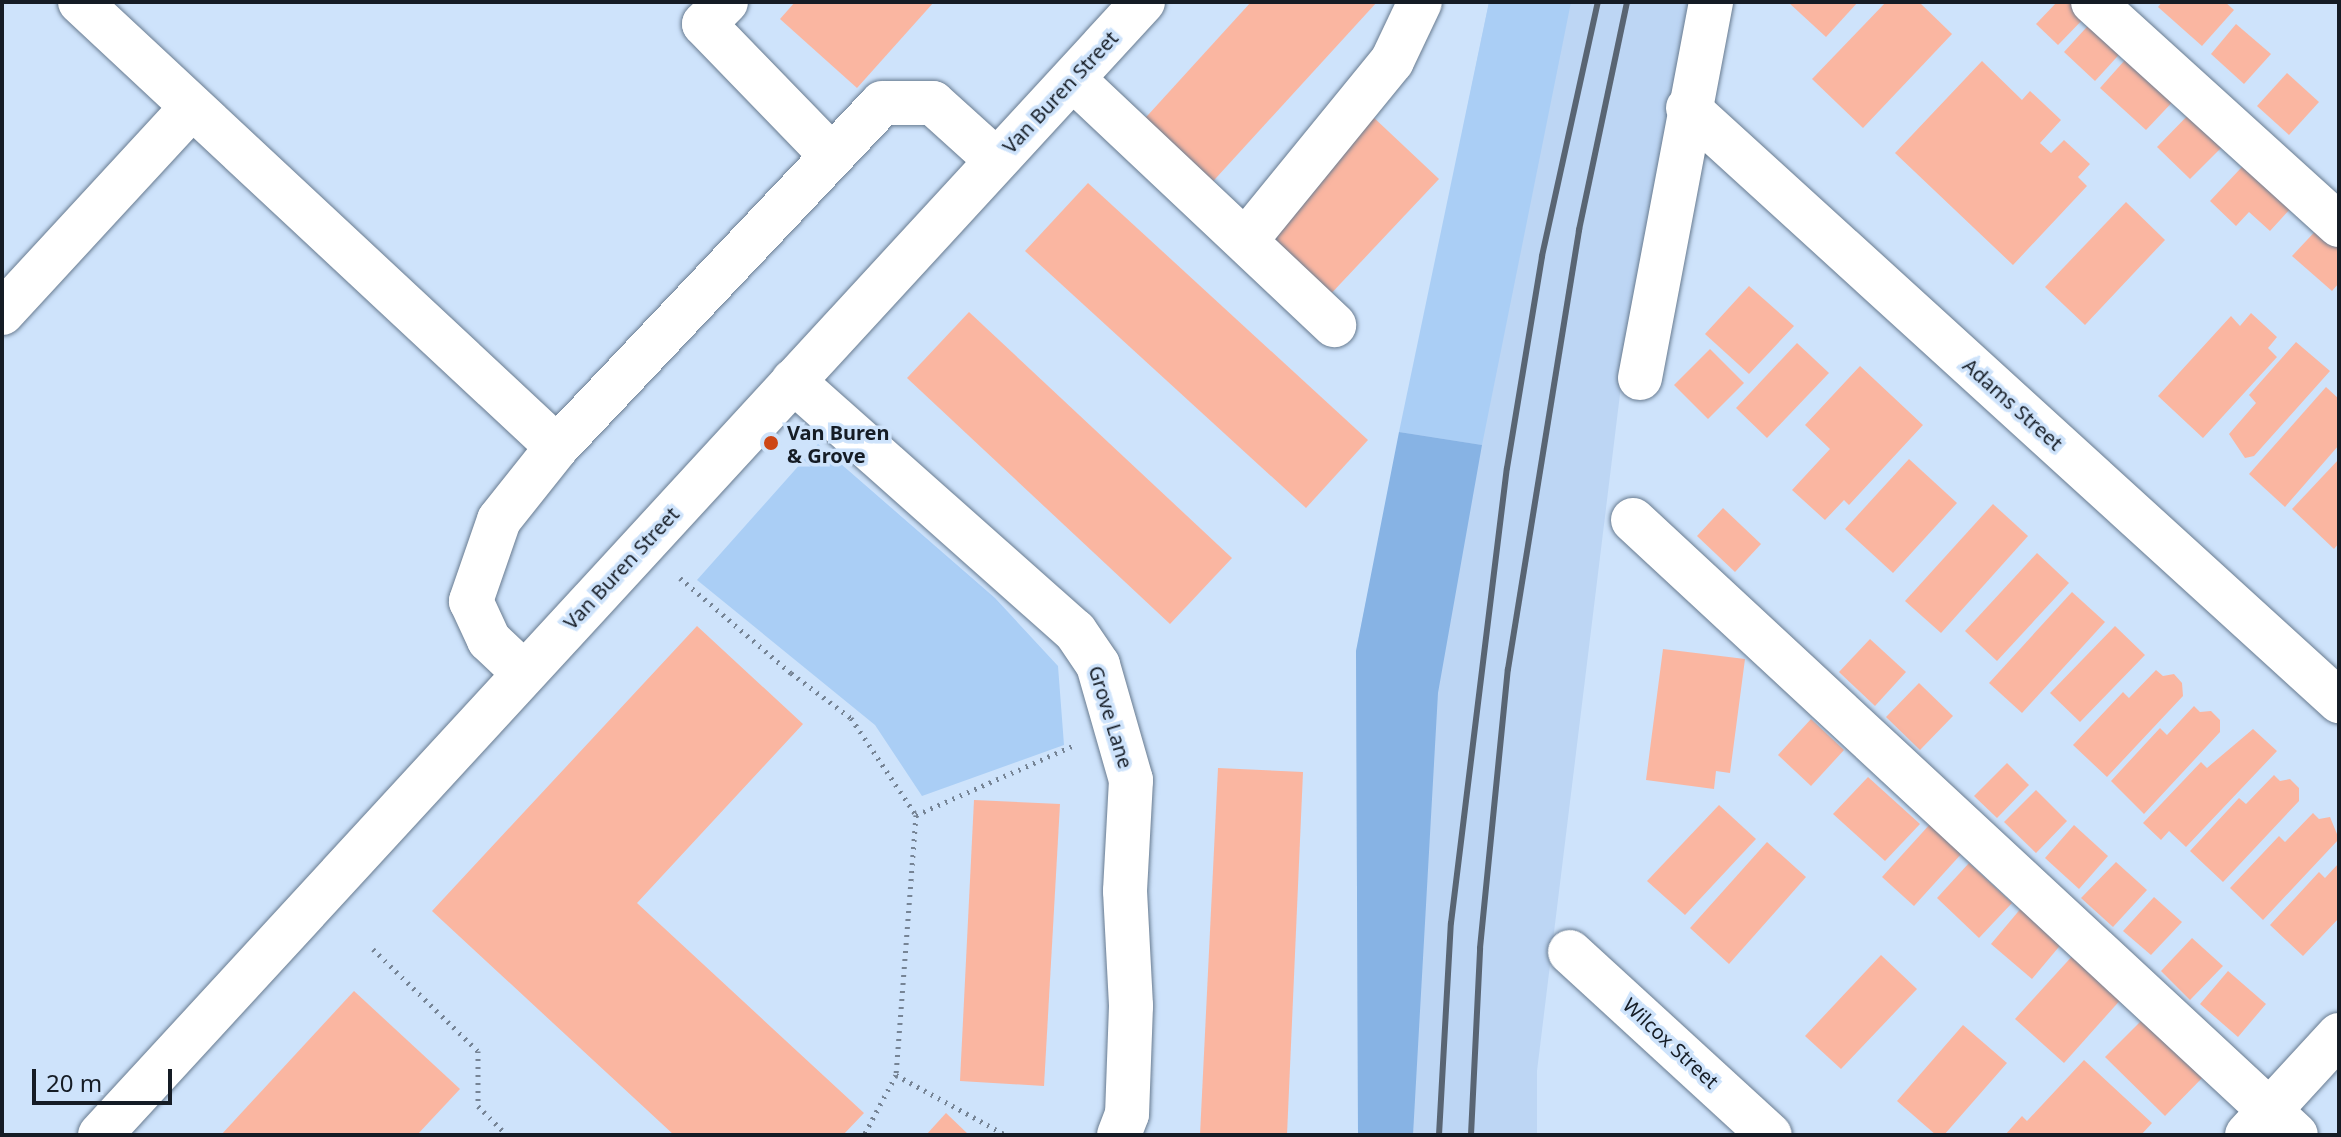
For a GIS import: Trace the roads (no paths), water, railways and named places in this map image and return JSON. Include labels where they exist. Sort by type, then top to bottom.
[{"type":"street","points":[[80,2],[557,447]]},
{"type":"street","points":[[726,2],[704,24],[832,156]]},
{"type":"street","name":"Van Buren Street","points":[[100,1135],[1143,2]]},
{"type":"street","points":[[1246,240],[1392,61],[1420,2]]},
{"type":"street","points":[[1640,378],[1688,108],[1711,2]]},
{"type":"street","points":[[2093,2],[2339,225]]},
{"type":"street","points":[[1073,79],[1334,325]]},
{"type":"street","points":[[524,673],[489,640],[471,601],[499,520],[557,447],[882,103],[933,103],[996,160]]},
{"type":"street","points":[[2,313],[192,107]]},
{"type":"street","name":"Adams Street","points":[[1688,108],[2339,701]]},
{"type":"street","name":"Grove Lane","points":[[793,381],[1075,631],[1098,665],[1131,780],[1125,891],[1131,1006],[1127,1114],[1119,1135]]},
{"type":"street","points":[[1633,520],[2271,1127],[2339,1035]]},
{"type":"street","name":"Wilcox Street","points":[[1570,952],[1770,1135]]},
{"type":"railway","points":[[1439,1135],[1451,923],[1507,468],[1542,256],[1598,2]]},
{"type":"railway","points":[[1471,1135],[1480,948],[1508,669],[1579,230],[1627,2]]},
{"type":"place","name":"Van Buren & Grove","points":[[771,443]]}]
